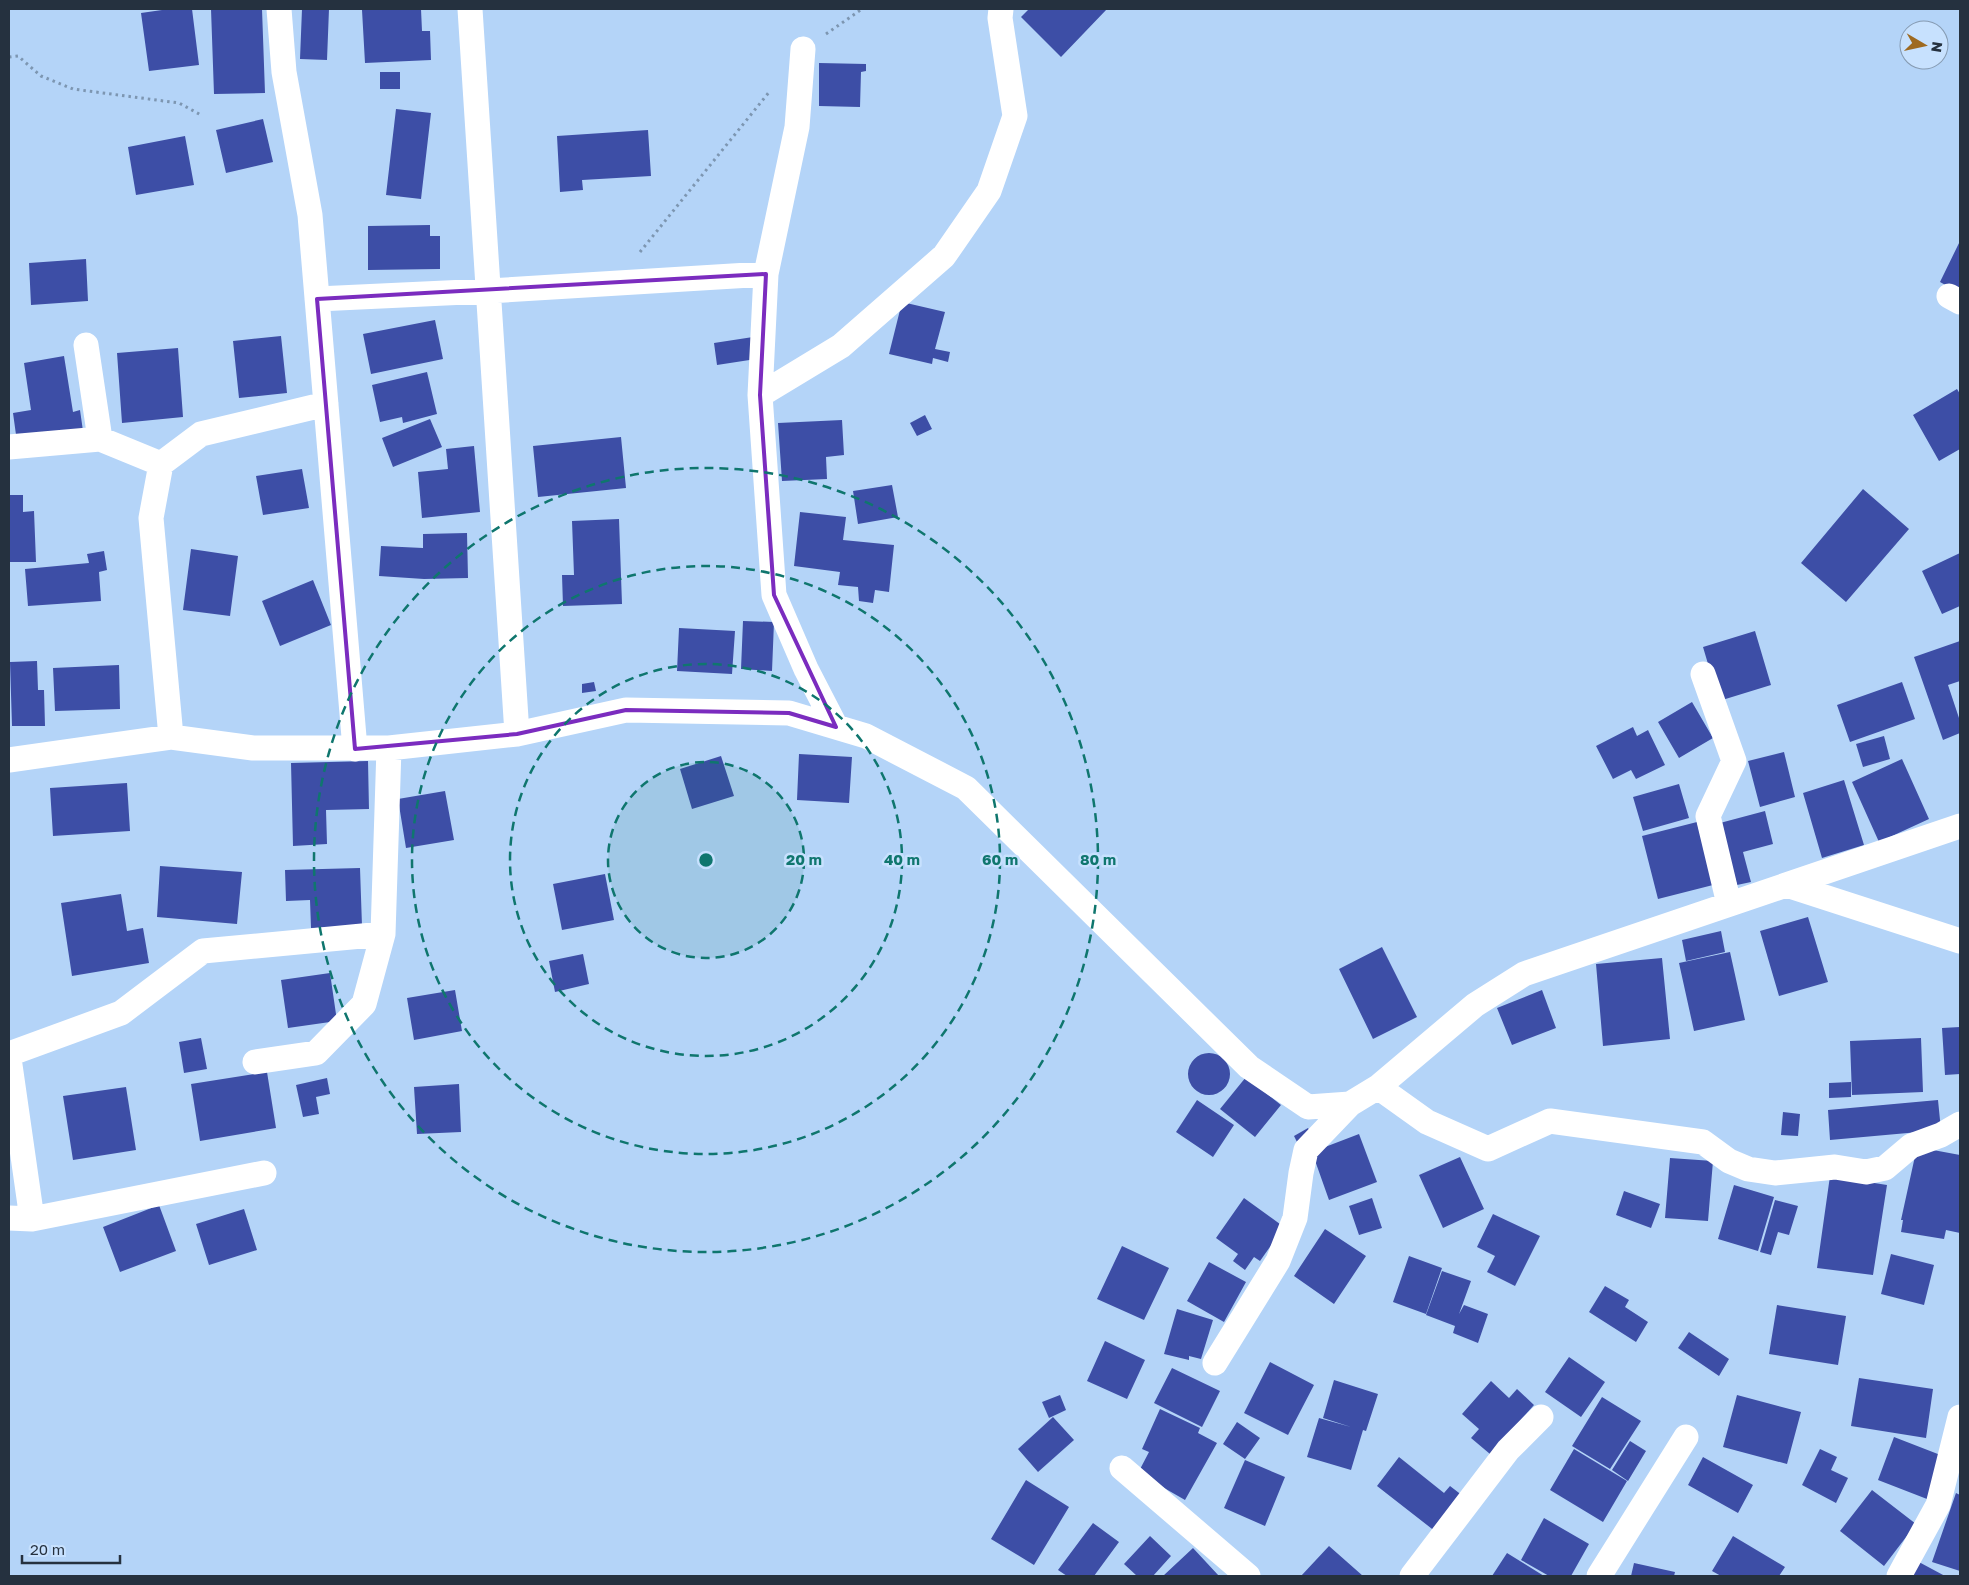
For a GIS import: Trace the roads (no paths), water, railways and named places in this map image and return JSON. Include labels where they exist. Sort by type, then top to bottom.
[{"type":"street","points":[[279,9],[284,72],[310,215],[355,749]]},
{"type":"street","points":[[470,9],[517,734]]},
{"type":"street","points":[[760,395],[842,346],[944,256],[989,191],[1015,116],[1000,18],[1001,9]]},
{"type":"street","points":[[803,49],[797,127],[766,274],[760,395],[774,595],[806,669],[836,727]]},
{"type":"street","points":[[317,299],[488,291],[766,274]]},
{"type":"street","points":[[86,345],[100,439]]},
{"type":"street","points":[[171,737],[151,518],[161,464],[201,434],[326,404]]},
{"type":"street","points":[[9,447],[100,439],[161,464]]},
{"type":"street","points":[[1703,674],[1734,761],[1708,816],[1729,904]]},
{"type":"street","points":[[9,760],[171,737],[253,748],[389,748],[517,734],[626,710],[789,713],[866,736],[966,788],[1249,1067],[1308,1107],[1350,1104]]},
{"type":"street","points":[[255,1062],[316,1053],[364,1004],[383,934],[389,748]]},
{"type":"street","points":[[1214,1363],[1278,1261],[1295,1218],[1306,1150],[1350,1104],[1378,1087],[1475,1005],[1524,974],[1960,826]]},
{"type":"street","points":[[1787,884],[1960,941]]},
{"type":"street","points":[[9,1054],[120,1013],[203,951],[383,934]]},
{"type":"street","points":[[9,1058],[20,1218],[264,1173]]},
{"type":"street","points":[[1378,1087],[1427,1122],[1488,1149],[1550,1120],[1703,1142],[1729,1161],[1748,1170],[1775,1173],[1834,1167],[1866,1172],[1885,1168],[1911,1146],[1941,1135],[1960,1124]]},
{"type":"street","points":[[1899,1576],[1938,1505],[1960,1416]]},
{"type":"street","points":[[1412,1576],[1508,1450],[1541,1417]]},
{"type":"street","points":[[1599,1576],[1686,1437]]},
{"type":"street","points":[[1122,1468],[1248,1576]]}]
